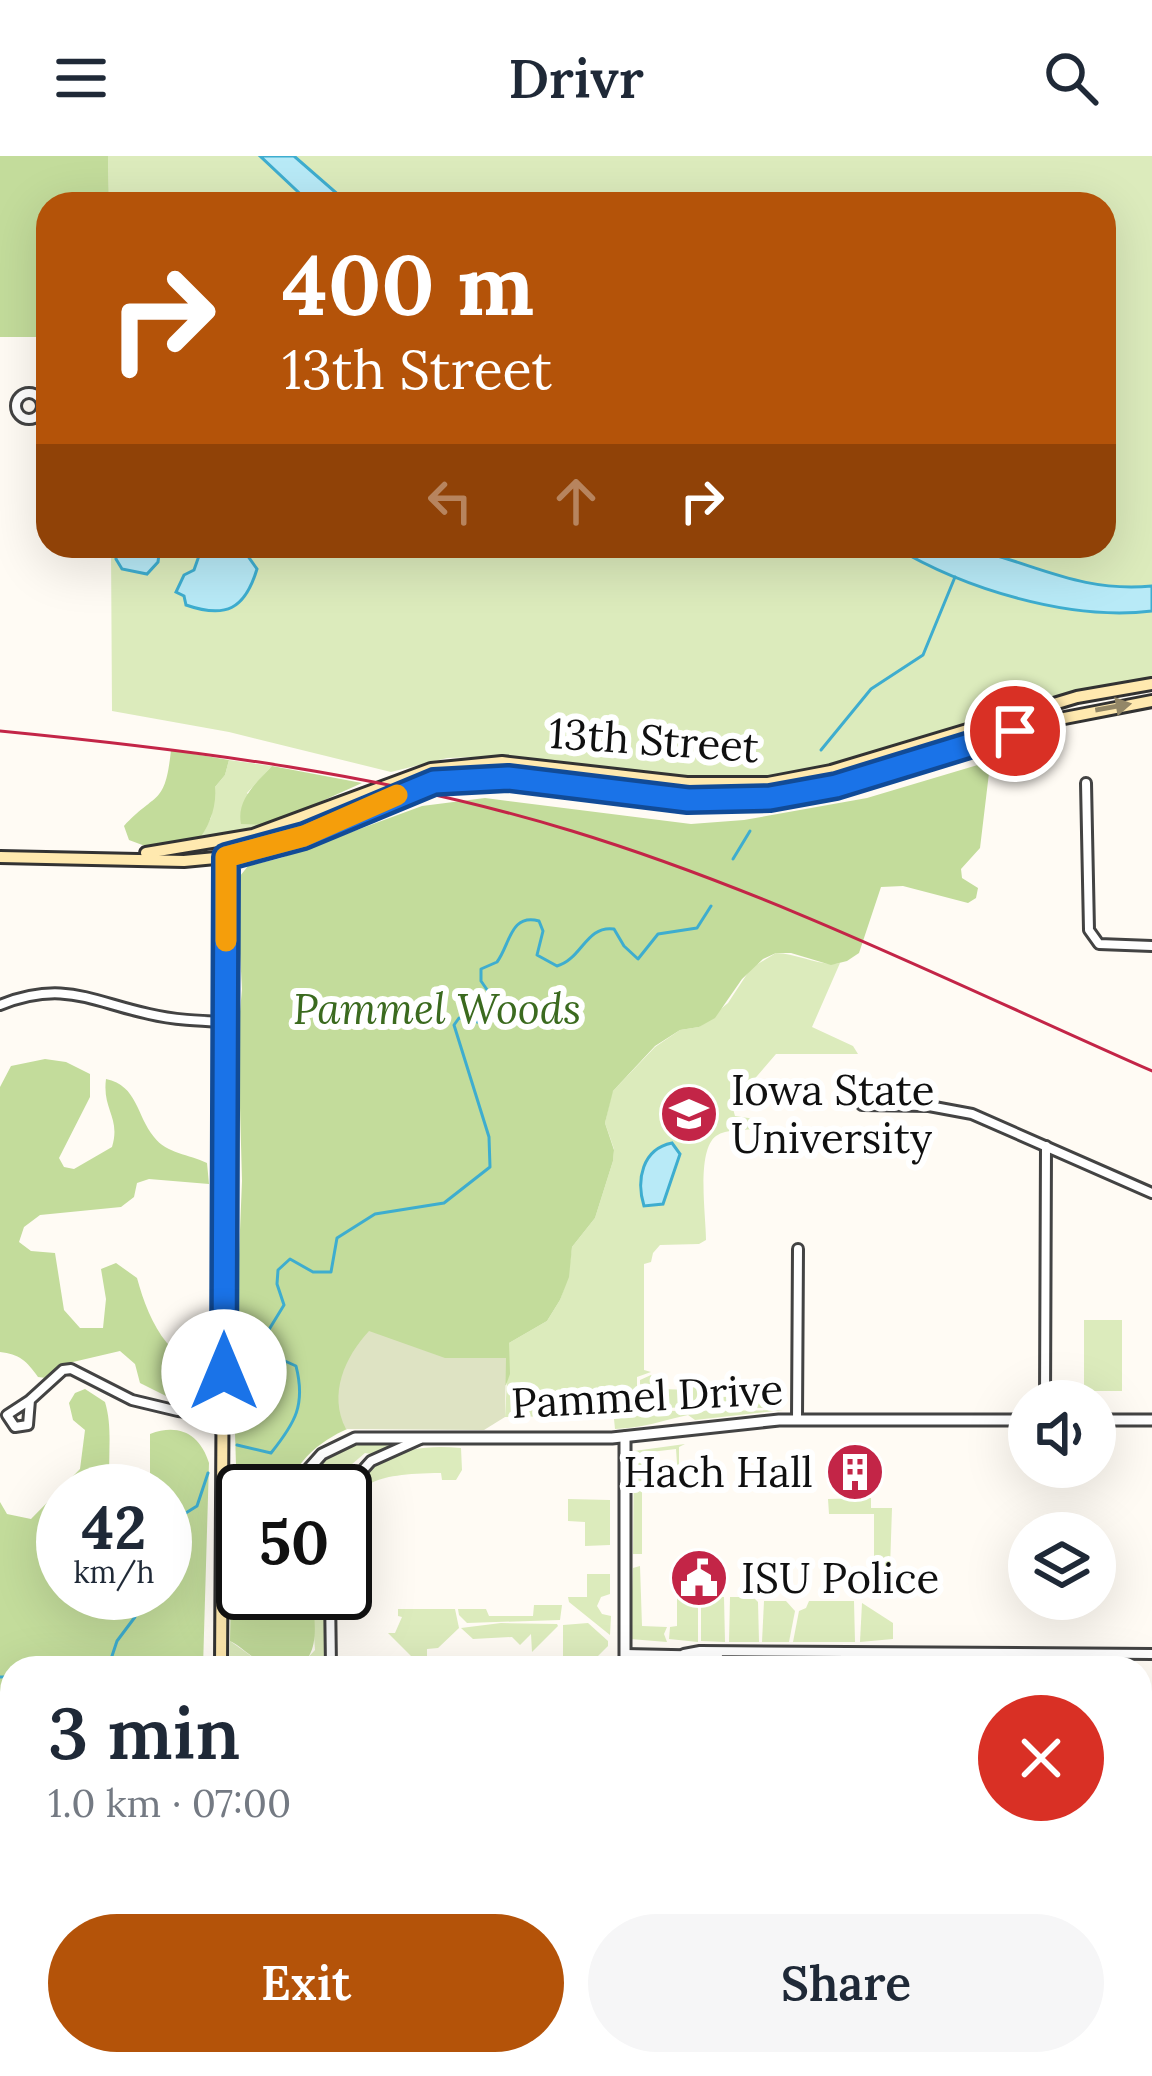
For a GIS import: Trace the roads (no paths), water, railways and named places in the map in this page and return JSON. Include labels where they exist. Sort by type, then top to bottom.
[{"type":"main road","name":"13th Street","points":[[106,858],[224,843],[444,766],[502,762],[687,783],[768,783],[831,771],[1077,697],[1152,684]]},
{"type":"main road","name":"13th Street","points":[[106,858],[192,861],[226,857],[304,836],[434,782],[508,778],[688,800],[770,798],[836,786],[1049,721],[1152,701]]},
{"type":"main road","points":[[223,1464],[224,843]]},
{"type":"main road","points":[[0,857],[106,858]]},
{"type":"main road","points":[[221,1656],[222,1620]]},
{"type":"street","points":[[0,408],[16,408]]},
{"type":"street","points":[[1086,783],[1089,930],[1093,939],[1109,947],[1152,946]]},
{"type":"street","points":[[0,1005],[28,996],[67,993],[149,1014],[226,1022]]},
{"type":"street","points":[[862,1105],[960,1111],[1152,1192]]},
{"type":"street","points":[[1045,1380],[1046,1146]]},
{"type":"street","points":[[797,1420],[798,1249]]},
{"type":"street","points":[[31,1400],[63,1370],[71,1369],[154,1406],[223,1416]]},
{"type":"street","name":"Pammel Drive","points":[[311,1464],[345,1439],[625,1437],[797,1420],[1008,1420]]},
{"type":"street","points":[[1116,1420],[1152,1420]]},
{"type":"street","points":[[368,1464],[427,1437]]},
{"type":"street","points":[[625,1437],[625,1654],[1152,1654]]},
{"type":"street","points":[[330,1620],[331,1656]]},
{"type":"water","points":[[260,156],[294,156],[335,192],[298,192]]},
{"type":"water","points":[[158,558],[147,574],[122,569],[116,559]]},
{"type":"water","points":[[198,558],[249,558],[257,569],[240,602],[212,611],[186,605],[184,596],[176,592],[184,575],[194,570]]},
{"type":"water","points":[[914,558],[1005,558],[1080,581],[1152,586],[1152,611],[1052,606],[984,588]]},
{"type":"water","points":[[672,1143],[680,1154],[663,1204],[644,1206],[644,1167],[654,1152]]},
{"type":"waterway","points":[[821,750],[871,689],[923,655],[955,577]]},
{"type":"waterway","points":[[733,859],[750,831]]},
{"type":"waterway","points":[[237,1445],[271,1453],[292,1423],[299,1403],[296,1366],[265,1352],[262,1341],[284,1305],[278,1270],[290,1259],[313,1272],[331,1272],[337,1238],[375,1214],[444,1203],[490,1167],[489,1137],[454,1025],[459,1018],[478,1022],[487,1016],[490,994],[481,981],[481,969],[497,962],[516,926],[539,921],[543,931],[537,955],[557,966],[605,929],[614,929],[638,959],[658,934],[697,928],[711,906]]},
{"type":"waterway","points":[[192,1509],[208,1473]]},
{"type":"waterway","points":[[112,1656],[133,1620]]},
{"type":"railway","points":[[0,731],[360,779],[572,831],[793,912],[1152,1071]]},
{"type":"place","name":"Iowa State University","points":[[689,1114]]},
{"type":"place","name":"Hach Hall","points":[[855,1472]]},
{"type":"place","name":"ISU Police","points":[[699,1578]]},
{"type":"park label","name":"Pammel Woods","points":[[437,1009]]}]
